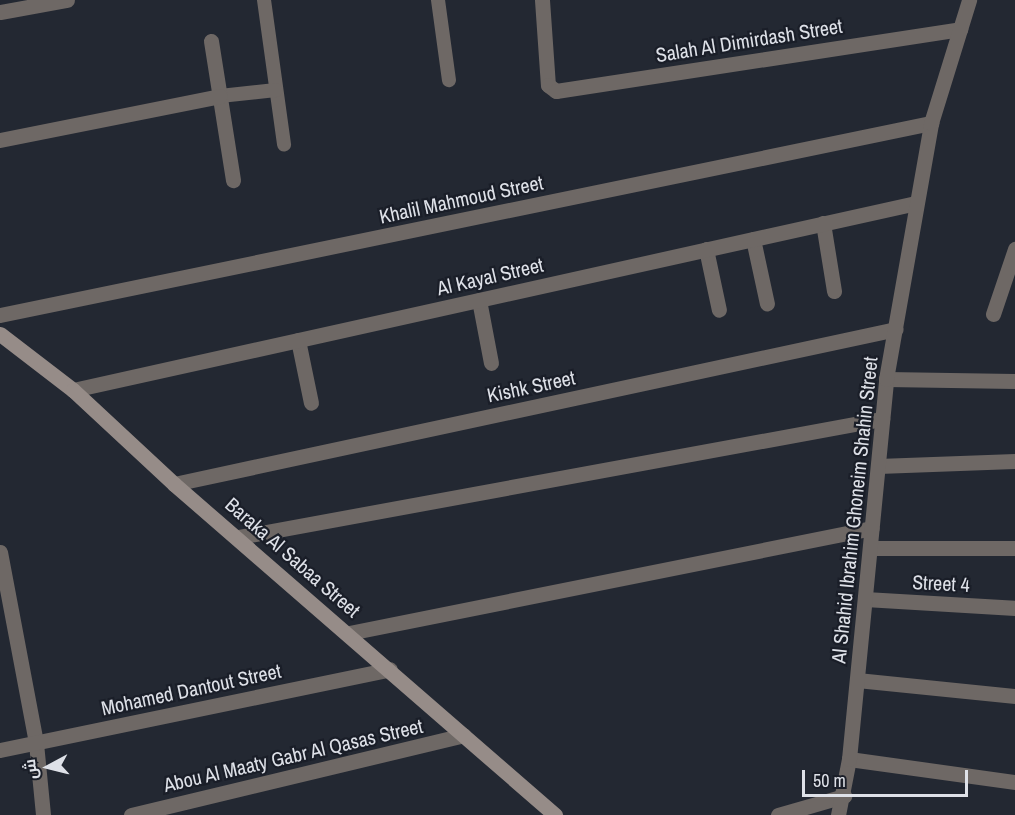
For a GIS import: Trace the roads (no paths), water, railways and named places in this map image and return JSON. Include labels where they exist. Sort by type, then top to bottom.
[{"type":"main road","name":"Baraka Al Sabaa Street","points":[[0,334],[73,390],[174,484],[239,537],[555,815]]},
{"type":"street","points":[[0,12],[67,0]]},
{"type":"street","name":"Salah Al Dimirdash Street","points":[[542,0],[548,86],[556,91],[960,29]]},
{"type":"street","name":"Al Shahid Ibrahim Ghoneim Shahin Street","points":[[838,815],[844,796],[849,759],[886,379],[931,123],[969,0]]},
{"type":"street","points":[[211,41],[233,180]]},
{"type":"street","points":[[0,140],[220,96]]},
{"type":"street","name":"Khalil Mahmoud Street","points":[[0,315],[931,123]]},
{"type":"street","name":"Al Kayal Street","points":[[73,390],[916,203]]},
{"type":"street","points":[[824,223],[834,291]]},
{"type":"street","points":[[753,239],[767,304]]},
{"type":"street","points":[[706,249],[719,310]]},
{"type":"street","points":[[993,314],[1015,249]]},
{"type":"street","points":[[479,300],[491,363]]},
{"type":"street","name":"Kishk Street","points":[[174,484],[896,329]]},
{"type":"street","points":[[298,340],[311,403]]},
{"type":"street","points":[[886,379],[1015,381]]},
{"type":"street","points":[[239,537],[882,419]]},
{"type":"street","points":[[878,466],[1015,461]]},
{"type":"street","points":[[349,633],[872,528]]},
{"type":"street","points":[[870,548],[1015,548]]},
{"type":"street","points":[[0,552],[6,622],[36,743],[44,815]]},
{"type":"street","name":"Street 4","points":[[865,599],[1015,608]]},
{"type":"street","name":"Mohamed Dantout Street","points":[[0,750],[390,669]]},
{"type":"street","points":[[857,680],[1015,696]]},
{"type":"street","name":"Abou Al Maaty Gabr Al Qasas Street","points":[[131,815],[464,735]]},
{"type":"street","points":[[849,759],[1015,782]]},
{"type":"street","points":[[778,815],[844,796]]},
{"type":"lane","points":[[264,0],[284,145]]},
{"type":"lane","points":[[438,0],[449,81]]},
{"type":"lane","points":[[220,96],[276,90]]}]
